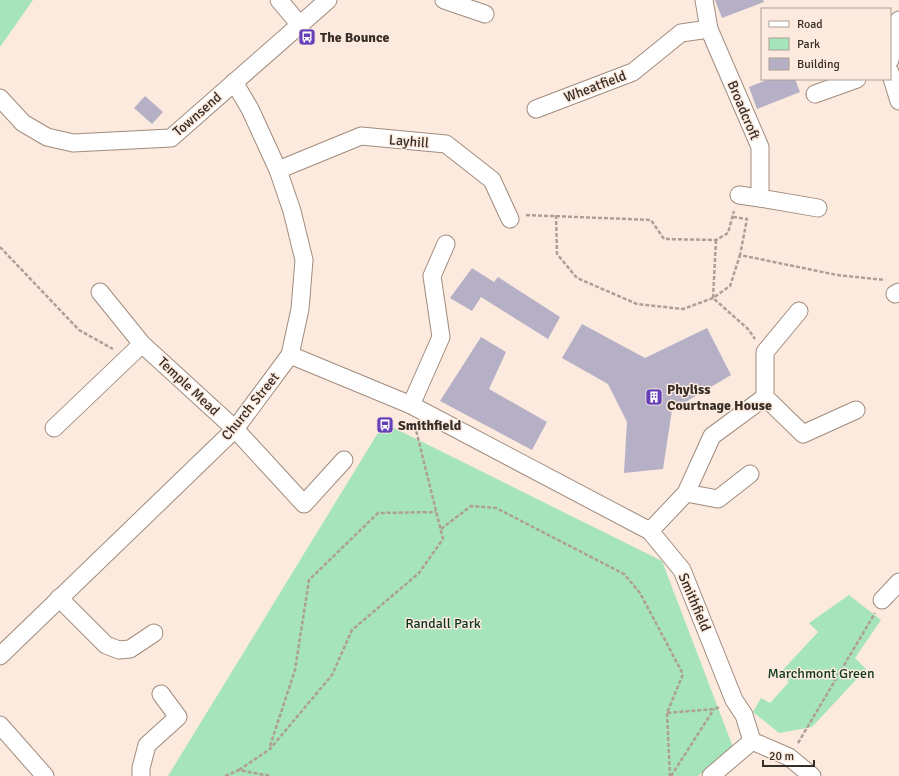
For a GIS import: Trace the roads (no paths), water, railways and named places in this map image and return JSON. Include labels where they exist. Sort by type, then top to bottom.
[{"type":"street","points":[[279,0],[300,25]]},
{"type":"street","name":"Townsend","points":[[0,98],[23,123],[47,137],[73,143],[171,138],[328,0]]},
{"type":"street","points":[[444,0],[485,14]]},
{"type":"street","points":[[704,0],[709,29]]},
{"type":"street","name":"Wheatfield","points":[[536,109],[633,72],[681,33],[709,29]]},
{"type":"street","name":"Broadcroft","points":[[709,29],[760,147],[760,198]]},
{"type":"street","points":[[891,52],[894,30]]},
{"type":"street","points":[[891,75],[899,101]]},
{"type":"street","points":[[815,94],[854,80]]},
{"type":"street","name":"Church Street","points":[[0,656],[235,429],[290,355],[300,309],[304,260],[292,211],[278,170],[250,109],[234,82]]},
{"type":"street","name":"Layhill","points":[[278,170],[361,136],[446,144],[492,180],[510,219]]},
{"type":"street","points":[[739,195],[818,208]]},
{"type":"street","points":[[410,405],[441,337],[432,276],[446,244]]},
{"type":"street","name":"Temple Mead","points":[[100,292],[142,344],[235,429],[304,504],[344,460]]},
{"type":"street","points":[[799,311],[765,352],[764,398],[803,434],[856,410]]},
{"type":"street","points":[[54,428],[142,344]]},
{"type":"street","name":"Smithfield","points":[[290,355],[410,405],[650,531],[682,570],[734,700],[744,715],[752,741]]},
{"type":"street","points":[[650,531],[686,493],[712,436],[764,398]]},
{"type":"street","points":[[686,493],[718,499],[750,474]]},
{"type":"street","points":[[882,600],[899,582]]},
{"type":"street","points":[[59,598],[106,646],[118,650],[130,649],[154,633]]},
{"type":"street","points":[[141,776],[141,768],[147,745],[178,717],[161,694]]},
{"type":"street","points":[[0,725],[45,776]]},
{"type":"street","points":[[710,776],[752,741],[789,757],[812,776]]},
{"type":"place","name":"The Bounce","points":[[307,37]]},
{"type":"place","name":"Phyliss Courtnage House","points":[[654,397]]},
{"type":"place","name":"Smithfield","points":[[385,425]]},
{"type":"park label","name":"Randall Park","points":[[443,623]]},
{"type":"park label","name":"Marchmont Green","points":[[821,673]]}]
